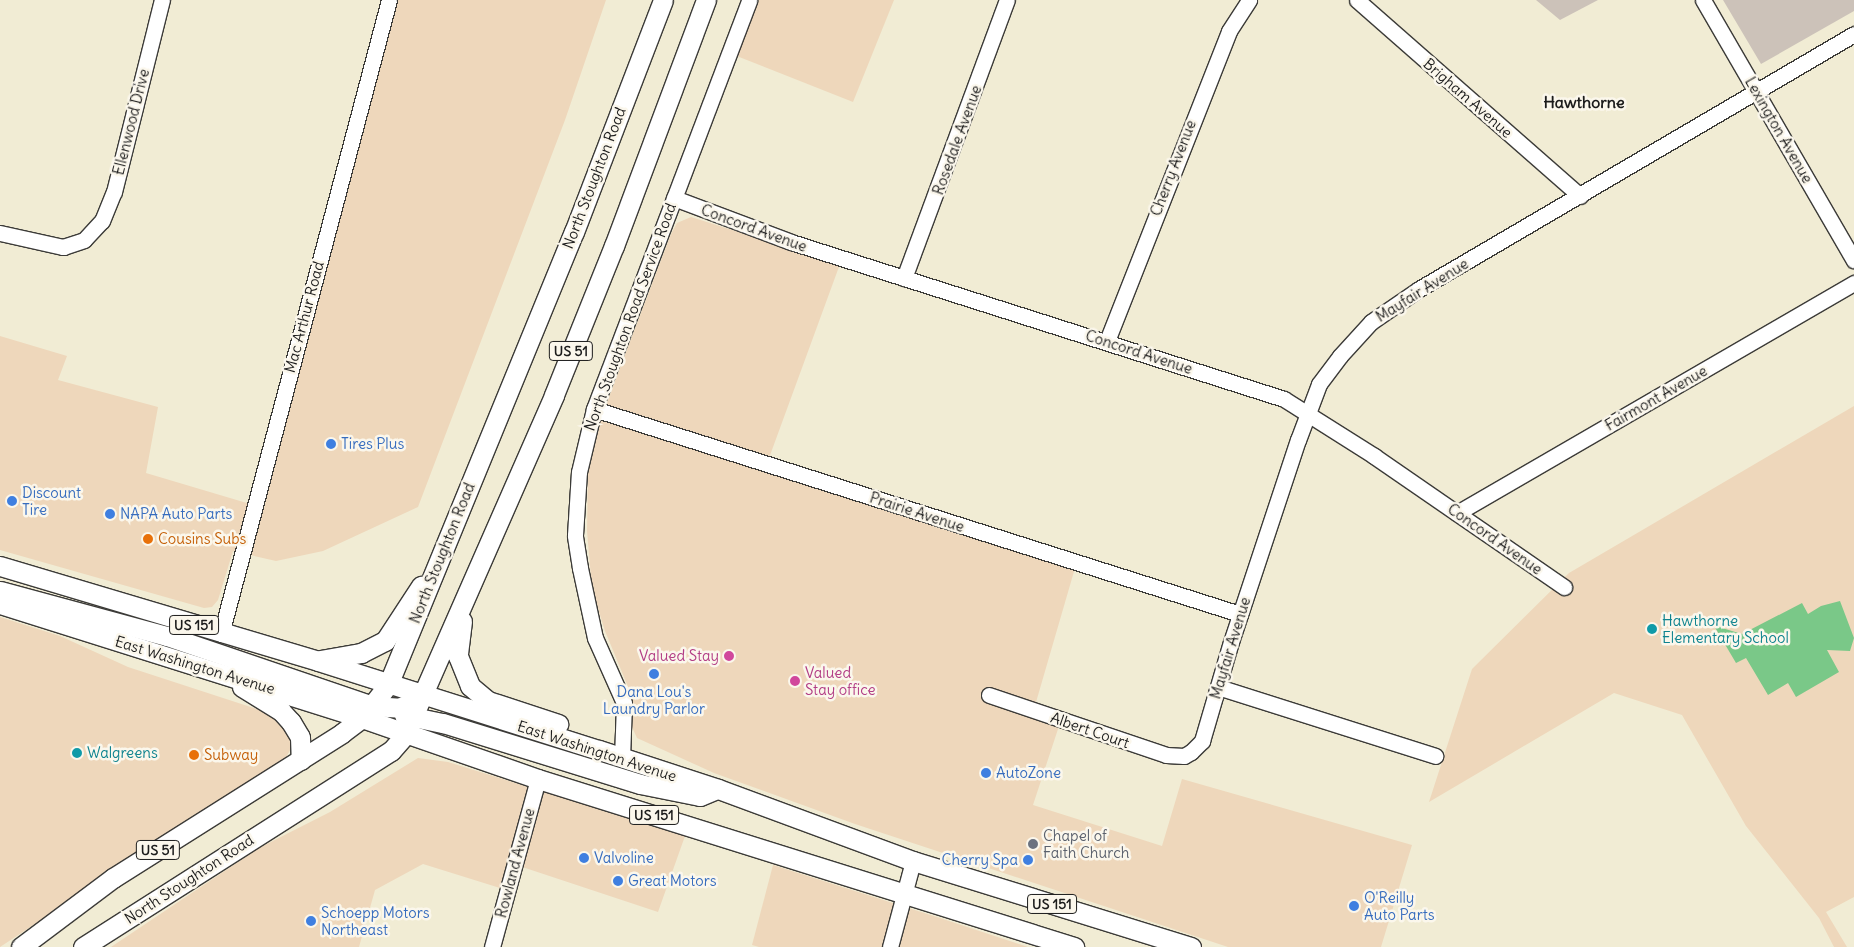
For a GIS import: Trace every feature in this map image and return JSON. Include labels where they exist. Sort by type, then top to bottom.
[{"type":"main road","name":"North Stoughton Road","points":[[21,947],[114,878],[301,760],[368,712],[388,685],[574,232],[663,0]]},
{"type":"main road","name":"North Stoughton Road","points":[[83,947],[391,751],[405,735],[424,697],[614,246],[706,0]]},
{"type":"main road","points":[[486,549],[460,628],[458,656],[465,678],[488,701],[590,735],[599,750]]},
{"type":"main road","name":"East Washington Avenue","points":[[0,566],[221,634],[318,661],[424,697],[599,750],[718,789],[912,861],[1191,947]]},
{"type":"main road","points":[[318,661],[361,653],[385,641],[435,567]]},
{"type":"main road","points":[[0,591],[167,636],[368,712],[415,716],[640,784],[700,796],[718,789]]},
{"type":"main road","name":"East Washington Avenue","points":[[0,604],[217,672],[368,712],[405,735],[538,779],[905,892],[1074,947]]},
{"type":"main road","points":[[217,672],[281,711],[291,722],[300,737],[301,760]]},
{"type":"main road","points":[[368,712],[400,708],[424,697]]},
{"type":"street","name":"Ellenwood Drive","points":[[0,233],[63,247],[87,238],[102,221],[114,192],[162,0]]},
{"type":"street","name":"Mac Arthur Road","points":[[221,634],[389,0]]},
{"type":"street","name":"North Stoughton Road Service Road","points":[[622,758],[624,703],[595,638],[575,535],[579,472],[594,409],[749,0]]},
{"type":"street","name":"Rosedale Avenue","points":[[904,278],[1007,0]]},
{"type":"street","name":"Cherry Avenue","points":[[1107,341],[1228,31],[1249,0]]},
{"type":"street","name":"Brigham Avenue","points":[[1357,0],[1580,196]]},
{"type":"street","name":"Lexington Avenue","points":[[1703,0],[1854,260]]},
{"type":"street","name":"Mayfair Avenue","points":[[1191,752],[1202,741],[1240,614],[1319,384],[1371,322],[1420,289],[1854,34]]},
{"type":"street","name":"Concord Avenue","points":[[674,198],[791,242],[1107,341],[1284,400],[1308,413],[1457,513],[1564,588]]},
{"type":"street","name":"Fairmont Avenue","points":[[1457,513],[1854,283]]},
{"type":"street","name":"Prairie Avenue","points":[[594,409],[1240,614]]},
{"type":"street","points":[[1218,687],[1435,756]]},
{"type":"street","name":"Albert Court","points":[[990,695],[1166,755],[1184,756],[1191,752]]},
{"type":"street","name":"Rowland Avenue","points":[[492,947],[538,779]]},
{"type":"street","points":[[890,947],[912,861]]},
{"type":"shaded area","points":[[395,0],[606,0],[565,120],[418,507],[323,551],[276,561],[233,551],[218,600],[212,607],[204,608],[0,550],[0,336],[67,356],[58,380],[158,407],[146,473],[264,508]]},
{"type":"shaded area","points":[[749,0],[894,0],[853,102],[729,53]]},
{"type":"shaded area","points":[[1536,0],[1598,0],[1560,20]]},
{"type":"shaded area","points":[[1723,0],[1854,0],[1854,11],[1761,64]]},
{"type":"shaded area","points":[[691,217],[840,264],[765,469],[1075,568],[1032,716],[1059,726],[1033,805],[1162,846],[1182,779],[1412,845],[1381,947],[1228,947],[855,824],[714,773],[637,738],[632,727],[631,694],[605,631],[592,589],[587,531],[588,470],[598,426],[671,234],[677,223]]},
{"type":"shaded area","points":[[1854,406],[1854,897],[1826,912],[1847,947],[1834,947],[1819,918],[1746,826],[1682,715],[1614,693],[1429,802],[1472,669],[1569,573]]},
{"type":"shaded area","points":[[0,617],[60,636],[128,667],[278,716],[282,718],[293,745],[285,759],[0,947]]},
{"type":"shaded area","points":[[418,758],[448,762],[685,836],[658,912],[507,862],[500,888],[423,864],[375,890],[359,947],[111,947],[259,848],[330,812]]},
{"type":"shaded area","points":[[773,865],[1028,947],[759,947],[752,945]]},
{"type":"green space","points":[[1840,601],[1854,638],[1850,651],[1827,650],[1839,672],[1796,697],[1788,683],[1768,695],[1746,658],[1736,663],[1710,619],[1722,628],[1742,634],[1802,603],[1808,614],[1821,606]]},
{"type":"place","name":"Tires Plus","points":[[331,444]]},
{"type":"place","name":"Discount Tire","points":[[12,501]]},
{"type":"place","name":"NAPA Auto Parts","points":[[110,514]]},
{"type":"place","name":"Cousins Subs","points":[[148,539]]},
{"type":"place","name":"Hawthorne Elementary School","points":[[1652,629]]},
{"type":"place","name":"Valued Stay","points":[[729,656]]},
{"type":"place","name":"Dana Lou's Laundry Parlor","points":[[654,674]]},
{"type":"place","name":"Valued Stay office","points":[[795,681]]},
{"type":"place","name":"Walgreens","points":[[77,753]]},
{"type":"place","name":"Subway","points":[[194,755]]},
{"type":"place","name":"AutoZone","points":[[986,773]]},
{"type":"place","name":"Chapel of Faith Church","points":[[1033,844]]},
{"type":"place","name":"Valvoline","points":[[584,858]]},
{"type":"place","name":"Cherry Spa","points":[[1028,860]]},
{"type":"place","name":"Great Motors","points":[[618,881]]},
{"type":"place","name":"O'Reilly Auto Parts","points":[[1354,906]]},
{"type":"place","name":"Schoepp Motors Northeast","points":[[311,921]]},
{"type":"district","name":"Hawthorne","points":[[1584,102]]}]
